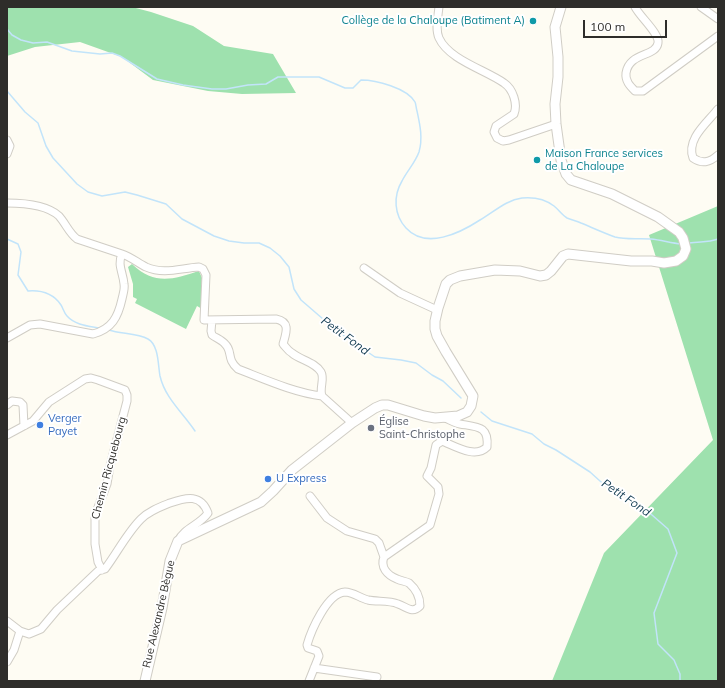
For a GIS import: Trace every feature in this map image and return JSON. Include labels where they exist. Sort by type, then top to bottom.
[{"type":"main road","points":[[178,541],[261,502],[274,491],[292,470],[352,423],[375,408],[382,405],[424,416],[445,418],[458,416],[467,412],[472,406],[473,396],[437,336],[435,321],[437,310],[446,284],[450,280],[460,276],[495,270],[520,271],[540,276],[546,275],[563,256],[568,254],[664,263],[676,261],[683,256],[686,249],[683,238],[680,232],[673,227],[640,207],[612,194],[571,180],[566,174],[561,160],[555,104],[558,77],[558,57],[555,27],[561,7]]},
{"type":"main road","name":"Rue Alexandre Bègue","points":[[145,681],[162,608],[170,561],[178,541]]},
{"type":"street","points":[[439,7],[437,34],[442,42],[449,50],[462,59],[505,83],[514,97],[516,107],[514,114],[496,126],[494,132],[497,138],[503,141],[509,140],[556,124]]},
{"type":"street","points":[[636,7],[658,37],[658,43],[651,51],[634,59],[628,66],[626,74],[627,81],[635,91],[642,91],[718,36]]},
{"type":"street","points":[[701,7],[718,19]]},
{"type":"street","points":[[718,109],[694,139],[691,146],[692,158],[702,163],[708,162],[718,155]]},
{"type":"street","points":[[7,140],[10,146],[7,154]]},
{"type":"street","points":[[7,203],[34,205],[52,211],[59,216],[72,235],[77,239],[130,257],[146,267],[158,271],[175,271],[199,267],[206,275],[204,320],[282,320],[286,328],[283,344],[291,353],[316,366],[321,371],[323,377],[321,392],[322,396]]},
{"type":"street","points":[[7,338],[30,325],[40,324],[92,334],[100,332],[106,328],[117,317],[125,286],[119,267],[119,260],[122,254]]},
{"type":"street","points":[[364,268],[400,293],[437,310]]},
{"type":"street","points":[[212,320],[212,335],[225,344],[228,348],[231,363],[238,369],[297,391],[322,396],[352,423]]},
{"type":"street","name":"Chemin Ricquebourg","points":[[7,435],[33,422],[48,402],[54,397],[85,379],[91,378],[125,390],[127,395],[107,484],[95,516],[95,544],[98,562],[102,570]]},
{"type":"street","points":[[7,405],[12,402],[20,402],[23,405],[24,426]]},
{"type":"street","points":[[310,681],[319,656],[317,651],[308,648],[307,645],[318,617],[324,608],[337,595],[344,592],[368,600],[398,604],[410,610],[416,609],[420,606],[420,599],[408,582],[396,579],[387,574],[382,562],[384,557],[430,525],[439,494],[438,487],[427,476],[431,468],[436,445],[442,441],[466,451],[473,452],[482,452],[487,447],[488,439],[484,431],[477,426],[458,424],[445,418]]},
{"type":"street","points":[[310,496],[327,518],[347,531],[375,539],[384,557]]},
{"type":"street","points":[[7,621],[20,631],[29,634],[41,629],[57,610],[98,571],[105,569],[132,529],[142,518],[156,508],[184,498],[200,501],[206,506],[208,513],[205,518],[182,534],[178,541]]},
{"type":"street","points":[[7,662],[14,650],[20,631]]},
{"type":"street","points":[[314,668],[377,677]]},
{"type":"green space","points":[[7,7],[132,7],[151,12],[193,26],[224,46],[273,54],[296,93],[242,94],[208,91],[153,80],[122,57],[80,42],[35,47],[7,56]]},
{"type":"green space","points":[[718,206],[718,681],[552,681],[604,553],[713,440],[649,235]]},
{"type":"green space","points":[[132,264],[140,271],[148,275],[164,279],[180,277],[199,271],[202,278],[201,289],[203,289],[202,309],[197,306],[186,329],[135,303],[137,299],[133,297],[133,284],[128,267]]},
{"type":"waterway","points":[[7,29],[12,35],[21,40],[33,43],[47,42],[72,51],[100,54],[112,53],[120,56],[157,79],[183,85],[212,89],[226,89],[248,85],[266,84],[278,77],[319,77],[345,88],[353,88],[361,80],[367,80],[383,83],[398,89],[411,97],[415,102],[421,137],[419,152],[404,177],[397,193],[397,211],[406,228],[414,235],[423,238],[433,239],[453,234],[472,225],[511,201],[522,198],[530,198],[547,202],[554,206],[567,218],[615,237],[651,239],[681,244]]},
{"type":"waterway","name":"Petit Fond","points":[[7,91],[25,112],[38,123],[46,146],[53,158],[77,184],[88,192],[102,196],[125,192],[137,195],[166,204],[182,219],[214,236],[229,241],[259,243],[270,248],[280,256],[289,267],[294,289],[301,300],[323,319],[329,327],[375,357],[416,363],[443,381],[461,398]]},
{"type":"waterway","points":[[7,239],[18,244],[21,252],[18,275],[28,291],[38,291],[50,295],[58,301],[70,319],[82,325],[99,328]]},
{"type":"waterway","points":[[689,243],[718,239]]},
{"type":"waterway","points":[[109,330],[144,337],[152,342],[156,351],[162,384],[170,398],[195,431]]},
{"type":"waterway","name":"Petit Fond","points":[[481,412],[492,421],[532,434],[544,444],[590,472],[612,491],[636,501],[668,529],[677,553],[654,613],[658,644],[674,660],[680,674],[680,681]]},
{"type":"place","name":"Collège de la Chaloupe (Batiment A)","points":[[533,21]]},
{"type":"place","name":"Maison France services de La Chaloupe","points":[[537,160]]},
{"type":"place","name":"Verger Payet","points":[[40,425]]},
{"type":"place","name":"Église Saint-Christophe","points":[[371,428]]},
{"type":"place","name":"U Express","points":[[268,479]]}]
